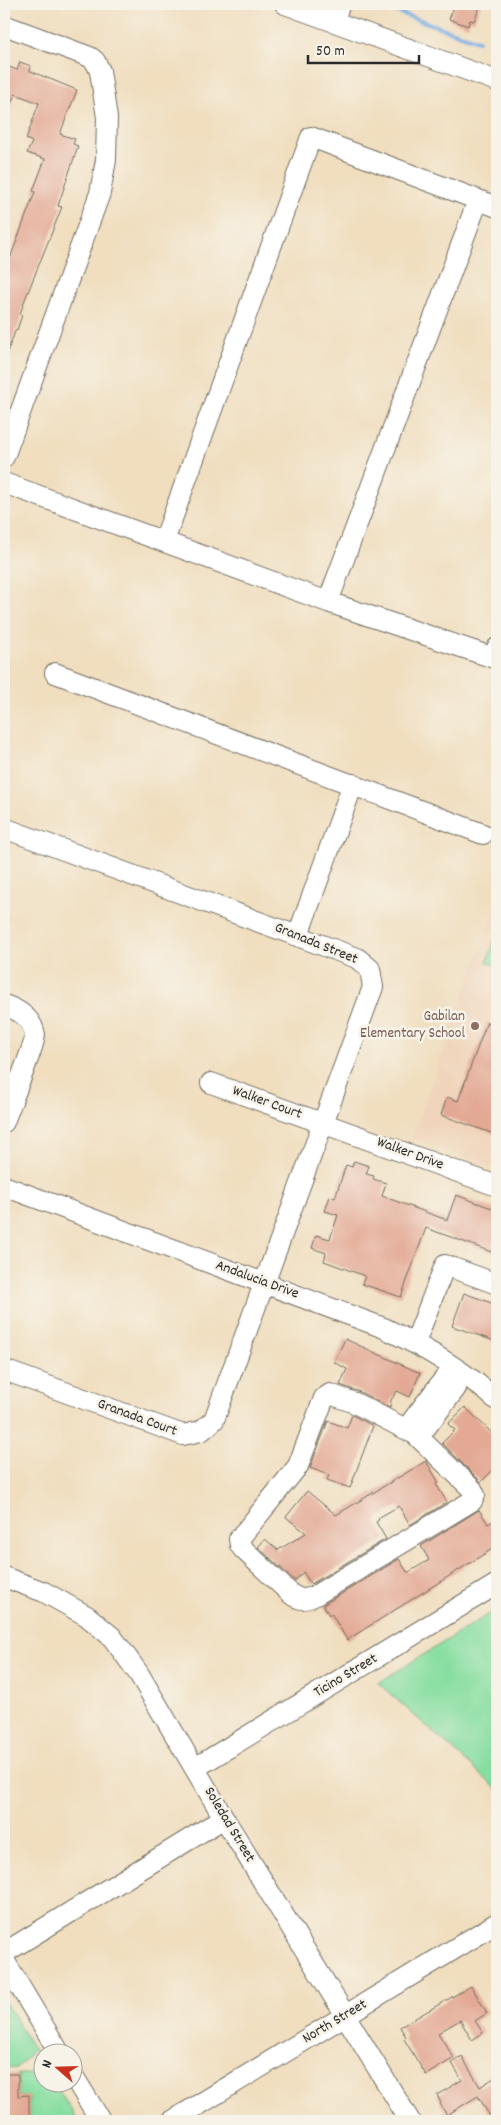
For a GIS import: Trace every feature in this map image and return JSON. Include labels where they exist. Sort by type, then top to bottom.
[{"type":"street","points":[[285,4],[337,12],[497,81]]},
{"type":"street","points":[[4,25],[90,57],[95,61],[103,82],[108,138],[100,194],[4,457]]},
{"type":"street","points":[[164,540],[311,137],[497,207]]},
{"type":"street","points":[[328,602],[478,200]]},
{"type":"street","points":[[4,482],[328,602],[494,658],[497,648]]},
{"type":"street","points":[[55,673],[483,834]]},
{"type":"street","points":[[298,935],[353,784]]},
{"type":"street","name":"Granada Street","points":[[4,828],[298,935],[357,958],[370,969],[373,987],[265,1282]]},
{"type":"street","points":[[4,1005],[15,1009],[30,1020],[36,1037],[4,1122]]},
{"type":"street","name":"Walker Court","points":[[211,1082],[323,1123]]},
{"type":"street","name":"Walker Drive","points":[[323,1123],[497,1186]]},
{"type":"street","name":"Andalucia Drive","points":[[4,1186],[384,1328],[415,1343],[456,1376],[497,1400]]},
{"type":"street","points":[[415,1343],[445,1265],[497,1284]]},
{"type":"street","name":"Granada Court","points":[[4,1370],[183,1435],[201,1431],[214,1420],[265,1282]]},
{"type":"street","points":[[414,1430],[355,1403],[335,1395],[327,1395],[322,1402],[298,1466],[242,1534],[239,1539],[240,1545],[292,1594],[300,1599],[307,1599],[472,1501],[474,1491],[414,1430],[412,1420],[444,1379],[456,1376]]},
{"type":"street","name":"Soledad Street","points":[[4,1577],[44,1592],[87,1616],[112,1637],[139,1674],[224,1818],[410,2121]]},
{"type":"street","name":"Ticino Street","points":[[195,1768],[497,1584]]},
{"type":"street","points":[[4,1953],[224,1818]]},
{"type":"street","name":"North Street","points":[[172,2121],[497,1923]]},
{"type":"street","points":[[4,1960],[53,2042]]},
{"type":"street","points":[[82,2090],[101,2121]]},
{"type":"shaded area","name":"Gabilan Elementary School","points":[[497,904],[497,1169],[412,1138]]},
{"type":"green space","points":[[497,933],[497,966],[487,962]]},
{"type":"green space","points":[[497,1609],[497,1789],[378,1683]]},
{"type":"green space","points":[[4,2001],[32,2047],[32,2052],[17,2068],[4,2069]]},
{"type":"green space","points":[[18,2074],[32,2074],[32,2092],[60,2092],[78,2121],[29,2121],[29,2096],[18,2096]]},
{"type":"building","points":[[455,4],[481,4],[474,21],[470,20],[468,26],[449,19]]},
{"type":"building","points":[[20,62],[31,66],[30,71],[77,90],[60,134],[75,139],[73,144],[78,146],[58,206],[62,207],[24,302],[17,330],[5,358],[4,259],[9,261],[35,192],[33,191],[45,159],[27,153],[32,142],[26,139],[39,103],[15,94],[4,120],[4,65],[17,70]]},
{"type":"building","points":[[487,1022],[497,1026],[497,1135],[441,1115],[447,1097],[458,1101]]},
{"type":"building","points":[[354,1161],[369,1166],[366,1174],[374,1176],[373,1179],[386,1183],[382,1196],[447,1220],[456,1195],[497,1210],[497,1254],[426,1228],[401,1297],[362,1284],[365,1276],[324,1261],[326,1253],[312,1248],[316,1235],[330,1239],[338,1215],[325,1211],[330,1196],[335,1198],[346,1165],[352,1167]]},
{"type":"building","points":[[464,1293],[497,1305],[497,1342],[452,1326]]},
{"type":"building","points":[[345,1339],[420,1373],[410,1397],[397,1391],[391,1400],[390,1408],[360,1392],[340,1385],[347,1369],[334,1362]]},
{"type":"building","points":[[465,1407],[497,1438],[497,1466],[481,1482],[442,1443],[455,1430],[448,1424]]},
{"type":"building","points":[[352,1415],[373,1426],[350,1488],[327,1480],[329,1475],[310,1468],[328,1421],[347,1428]]},
{"type":"building","points":[[426,1461],[439,1483],[436,1484],[447,1502],[410,1525],[399,1506],[378,1518],[379,1520],[376,1522],[386,1539],[311,1584],[303,1572],[295,1581],[258,1547],[265,1539],[278,1550],[306,1533],[286,1517],[307,1491],[336,1515]]},
{"type":"building","points":[[479,1510],[488,1524],[497,1518],[497,1546],[347,1640],[331,1613],[329,1615],[323,1605],[399,1559],[407,1572],[429,1560],[421,1546]]},
{"type":"building","points":[[471,1986],[487,2013],[475,2021],[483,2033],[472,2040],[460,2020],[438,2033],[454,2058],[426,2075],[404,2039],[406,2037],[400,2027]]},
{"type":"building","points":[[462,2057],[480,2087],[497,2076],[497,2121],[493,2121],[478,2096],[447,2115],[440,2104],[437,2095],[462,2080],[452,2063]]},
{"type":"building","points":[[4,2074],[18,2074],[18,2096],[29,2095],[29,2121],[4,2121]]},
{"type":"waterway","points":[[375,4],[478,41]]},
{"type":"place","name":"Gabilan Elementary School","points":[[475,1026]]}]
